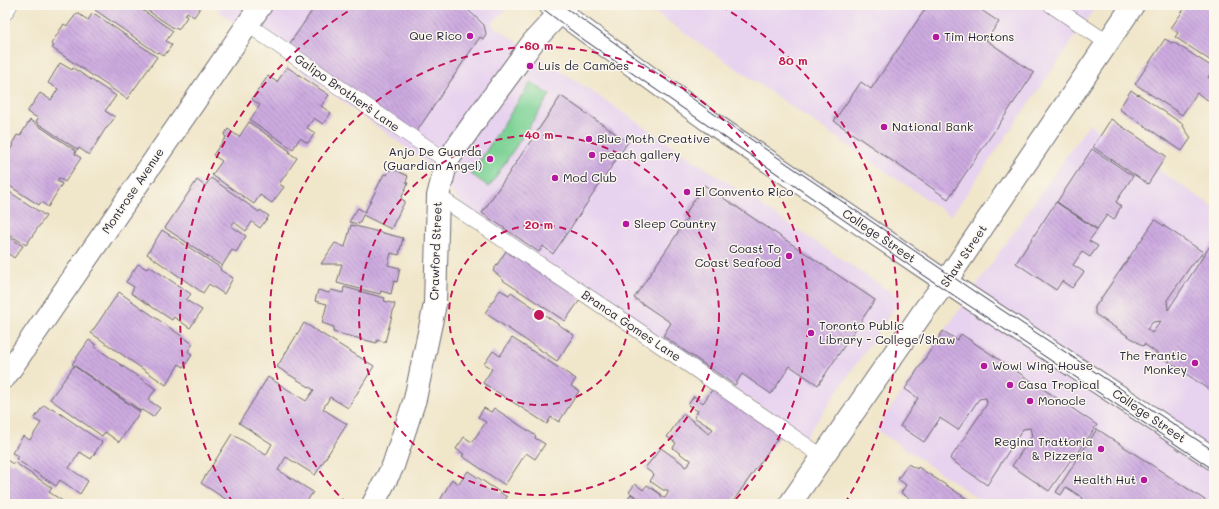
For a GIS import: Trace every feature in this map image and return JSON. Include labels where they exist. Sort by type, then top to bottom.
[{"type":"street","name":"Shaw Street","points":[[790,504],[946,282],[1133,5]]},
{"type":"street","name":"Crawford Street","points":[[373,504],[393,466],[415,399],[435,304],[438,196],[447,162],[475,121],[559,8]]},
{"type":"street","name":"College Street","points":[[559,8],[709,121],[946,282],[1214,459]]},
{"type":"street","name":"Montrose Avenue","points":[[5,377],[254,11]]},
{"type":"lane","points":[[5,13],[10,5]]},
{"type":"lane","points":[[1051,5],[1108,43]]},
{"type":"lane","name":"Galipo Brothers Lane","points":[[254,11],[447,162]]},
{"type":"lane","name":"Branca Gomes Lane","points":[[438,196],[823,457]]},
{"type":"shaded area","points":[[221,5],[511,5],[491,24],[901,299],[806,437],[464,206],[423,160],[217,10]]},
{"type":"shaded area","points":[[644,5],[1097,5],[951,216]]},
{"type":"shaded area","points":[[1089,124],[1214,207],[1214,504],[986,504],[876,429]]},
{"type":"green space","points":[[531,82],[550,95],[489,187],[471,174]]},
{"type":"building","points":[[98,5],[135,5],[173,31],[166,41],[172,45],[164,56],[158,52],[157,53],[95,10]]},
{"type":"building","points":[[202,5],[194,17],[187,12],[185,15],[187,17],[178,30],[141,6]]},
{"type":"building","points":[[316,5],[458,5],[463,10],[465,7],[484,25],[486,34],[483,39],[480,37],[413,137],[286,49]]},
{"type":"building","points":[[928,5],[974,5],[999,22],[986,40],[1034,73],[948,199],[834,121],[861,82],[871,89]]},
{"type":"building","points":[[1187,5],[1207,5],[1214,10],[1214,63],[1175,37],[1178,33],[1171,28]]},
{"type":"building","points":[[77,13],[88,20],[92,14],[94,16],[95,14],[157,57],[127,99],[52,48],[54,46],[51,44],[64,24],[67,26]]},
{"type":"building","points":[[1165,39],[1172,43],[1173,42],[1214,68],[1208,77],[1214,81],[1214,104],[1197,93],[1182,115],[1135,84]]},
{"type":"building","points":[[60,63],[72,70],[73,68],[116,96],[105,111],[115,117],[106,128],[89,155],[79,148],[78,150],[36,122],[38,118],[27,112],[40,93],[51,100],[58,89],[48,83]]},
{"type":"building","points":[[287,67],[329,95],[321,106],[331,113],[323,124],[314,118],[307,128],[315,133],[308,143],[300,138],[293,149],[250,120],[260,105],[252,99],[268,76],[277,82]]},
{"type":"building","points":[[1131,90],[1184,125],[1183,126],[1191,138],[1182,151],[1119,109]]},
{"type":"building","name":"Mod Club","points":[[561,96],[628,142],[553,254],[543,246],[539,252],[482,213]]},
{"type":"building","points":[[1111,119],[1166,156],[1148,184],[1093,147]]},
{"type":"building","points":[[30,120],[76,151],[75,154],[81,158],[65,182],[59,178],[57,181],[62,184],[48,207],[41,202],[39,205],[5,183],[5,151],[8,153],[17,135],[20,136]]},
{"type":"building","points":[[249,122],[290,151],[289,153],[297,158],[279,184],[284,187],[272,203],[260,195],[254,204],[212,175],[222,161],[213,155],[226,137],[224,135],[228,129],[239,137]]},
{"type":"building","points":[[1092,149],[1133,176],[1116,202],[1121,206],[1114,220],[1107,215],[1097,229],[1057,202]]},
{"type":"building","points":[[391,168],[408,176],[406,182],[408,183],[401,199],[405,201],[391,229],[363,215],[359,224],[349,222],[358,208],[365,212],[384,174],[387,175]]},
{"type":"building","points":[[211,178],[259,212],[260,210],[269,216],[260,228],[252,222],[246,231],[234,222],[231,226],[246,236],[236,252],[232,250],[222,266],[165,228],[197,180],[205,186]]},
{"type":"building","points":[[704,185],[875,300],[818,385],[790,366],[771,394],[742,374],[735,385],[663,336],[671,323],[634,298],[687,219],[684,216]]},
{"type":"building","points":[[5,189],[46,216],[26,245],[5,232]]},
{"type":"building","points":[[1056,202],[1097,230],[1089,241],[1098,246],[1090,257],[1082,252],[1073,265],[1084,272],[1072,288],[1062,281],[1056,290],[1016,263]]},
{"type":"building","points":[[1155,220],[1203,252],[1196,261],[1195,260],[1167,300],[1168,310],[1214,240],[1214,389],[1212,392],[1144,344],[1143,346],[1095,314],[1095,307]],"holes":[[[1161,321],[1152,333],[1147,329],[1153,322]]]},
{"type":"building","points":[[351,225],[403,238],[399,255],[391,253],[388,265],[400,268],[397,282],[394,281],[391,294],[381,291],[380,294],[337,283],[342,264],[321,264],[335,243],[345,247]]},
{"type":"building","points":[[162,230],[221,268],[220,270],[233,278],[224,294],[209,284],[203,293],[147,254]]},
{"type":"building","points":[[5,234],[23,246],[14,258],[9,254],[5,260]]},
{"type":"building","points":[[506,251],[514,257],[516,253],[582,297],[565,321],[501,279],[502,278],[493,271]]},
{"type":"building","points":[[138,264],[147,269],[149,266],[191,294],[186,300],[202,310],[190,328],[174,317],[172,320],[131,293],[134,287],[126,282]]},
{"type":"building","points":[[344,287],[385,298],[384,301],[395,304],[385,342],[377,340],[377,343],[333,332],[334,327],[322,323],[327,304],[315,301],[318,290],[329,293],[331,290],[343,293]]},
{"type":"building","points":[[500,290],[509,295],[511,292],[574,335],[557,361],[485,313]]},
{"type":"building","points":[[119,292],[193,344],[188,351],[192,355],[184,367],[179,364],[166,385],[91,333]]},
{"type":"building","points":[[304,323],[374,366],[348,408],[330,397],[323,409],[347,424],[315,475],[286,457],[278,470],[313,492],[305,504],[233,504],[201,483],[232,434],[266,455],[272,444],[239,423],[268,377],[306,401],[314,390],[277,367]]},
{"type":"building","points":[[943,331],[957,340],[961,334],[1097,425],[1049,491],[1012,466],[1032,436],[1030,428],[1023,429],[987,485],[950,459],[987,404],[986,398],[979,399],[958,430],[940,418],[924,442],[900,426],[918,398],[905,389]]},
{"type":"building","points":[[512,338],[576,379],[571,386],[579,391],[559,422],[551,417],[547,424],[483,383],[492,369],[484,364],[493,351],[500,356]]},
{"type":"building","points":[[89,340],[96,345],[95,347],[156,389],[148,400],[160,408],[153,417],[142,410],[141,411],[72,364]]},
{"type":"building","points":[[74,366],[140,412],[119,442],[105,432],[102,436],[50,399]]},
{"type":"building","points":[[715,386],[782,432],[731,504],[646,504],[629,492],[635,484],[643,490],[647,485],[665,498],[668,490],[663,490],[650,481],[654,475],[645,468],[661,448],[682,463],[685,467],[687,466],[691,461],[690,459],[686,458],[673,448],[676,443],[667,437],[683,414],[709,434],[713,429],[694,417],[698,411],[688,405],[694,396],[703,403]]},
{"type":"building","points":[[44,405],[50,409],[52,408],[102,442],[91,459],[80,452],[69,468],[88,481],[80,494],[60,480],[56,486],[16,459],[18,456],[12,453],[23,436],[30,440],[41,423],[34,419]]},
{"type":"building","points":[[484,408],[491,412],[494,408],[536,436],[535,438],[545,444],[535,459],[526,453],[505,485],[462,456],[464,454],[456,449],[464,437],[472,442],[486,422],[478,417]]},
{"type":"building","points":[[1097,429],[1211,504],[1079,504],[1083,498],[1066,487],[1061,495],[1056,492]]},
{"type":"building","points":[[5,459],[13,464],[14,462],[52,488],[49,492],[67,504],[5,504]]},
{"type":"building","points":[[908,464],[917,469],[918,467],[975,504],[918,504],[901,493],[906,485],[898,479]]},
{"type":"building","points":[[468,471],[507,497],[502,504],[438,504],[452,479],[459,484]]},
{"type":"building","points":[[631,494],[645,504],[624,504]]},
{"type":"tram line","points":[[538,5],[580,37],[916,270],[1214,470]]},
{"type":"tram line","points":[[562,5],[714,114],[975,292],[1214,451]]},
{"type":"place","name":"Que Rico","points":[[470,36]]},
{"type":"place","name":"Tim Hortons","points":[[936,37]]},
{"type":"place","name":"Luis de Camões","points":[[530,66]]},
{"type":"place","name":"National Bank","points":[[884,127]]},
{"type":"place","name":"Blue Moth Creative","points":[[589,139]]},
{"type":"place","name":"peach gallery","points":[[592,155]]},
{"type":"place","name":"Anjo De Guarda (Guardian Angel)","points":[[490,159]]},
{"type":"place","name":"Mod Club","points":[[555,178]]},
{"type":"place","name":"El Convento Rico","points":[[687,192]]},
{"type":"place","name":"Sleep Country","points":[[626,224]]},
{"type":"place","name":"Coast To Coast Seafood","points":[[789,256]]},
{"type":"place","name":"Toronto Public Library - College/Shaw","points":[[811,333]]},
{"type":"place","name":"The Frantic Monkey","points":[[1195,363]]},
{"type":"place","name":"Wow! Wing House","points":[[984,366]]},
{"type":"place","name":"Casa Tropical","points":[[1010,385]]},
{"type":"place","name":"Monocle","points":[[1030,401]]},
{"type":"place","name":"Regina Trattoria & Pizzeria","points":[[1101,449]]},
{"type":"place","name":"Health Hut","points":[[1144,480]]}]
